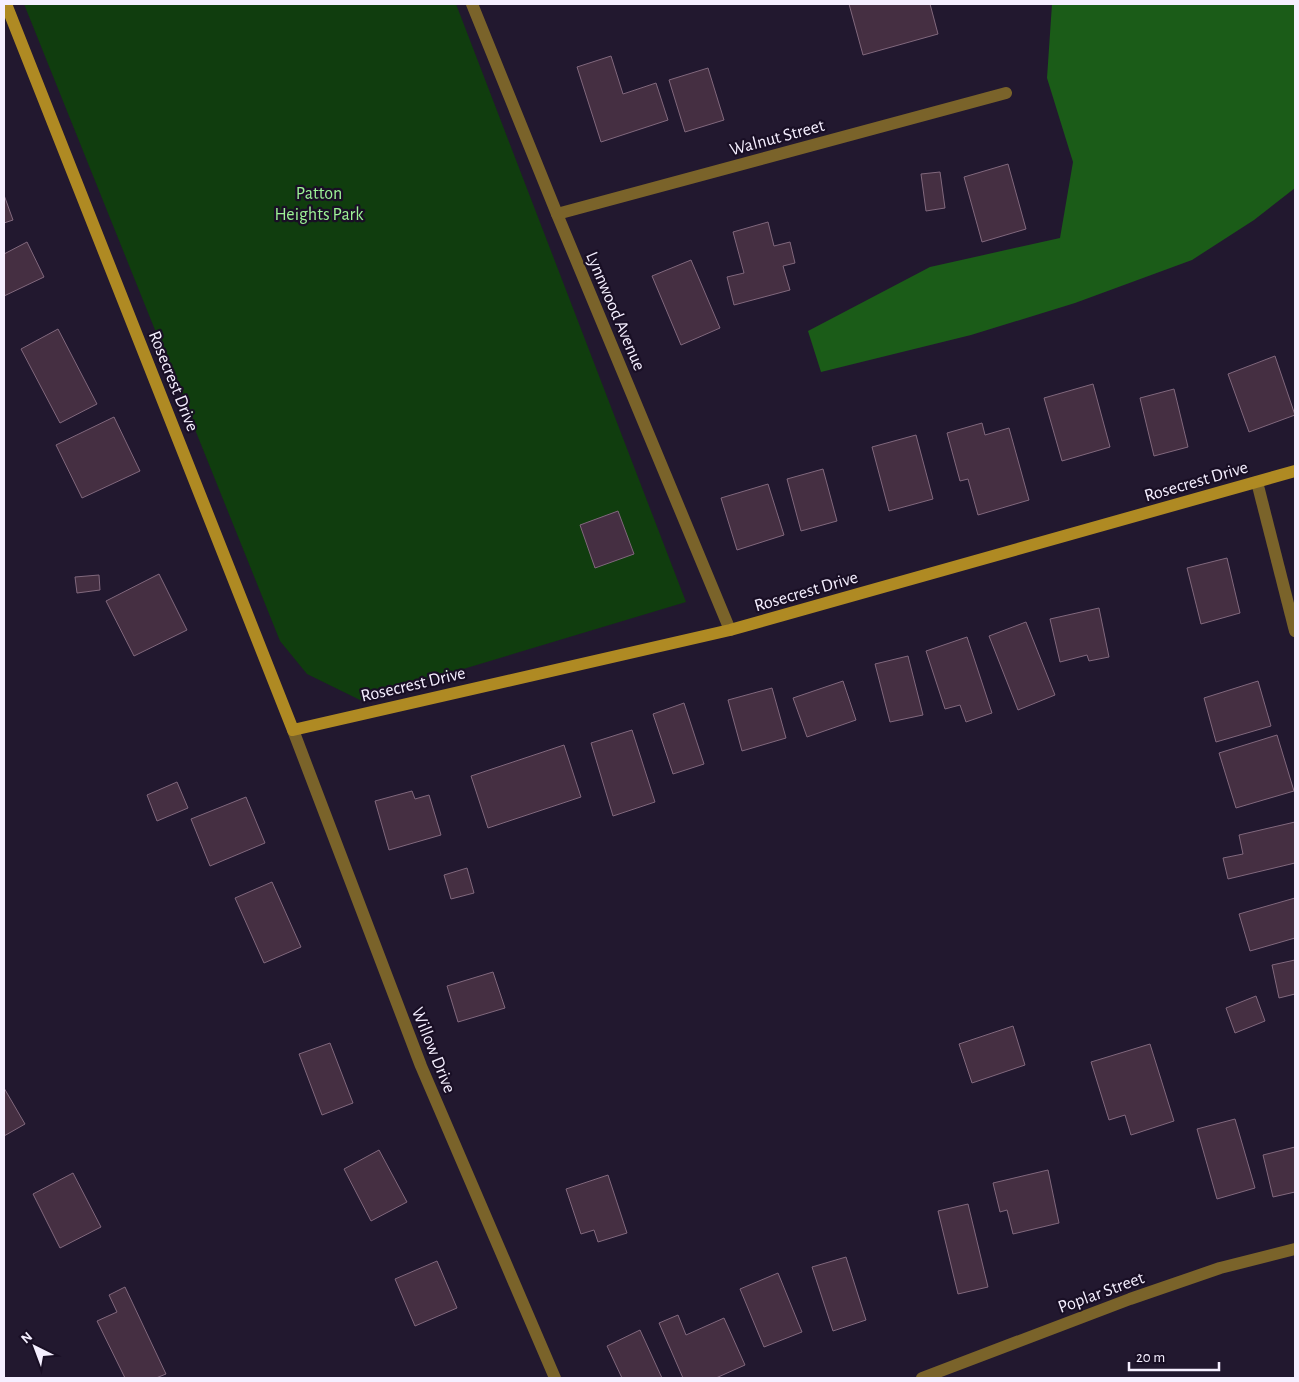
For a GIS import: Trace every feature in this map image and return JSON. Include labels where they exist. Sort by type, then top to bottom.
[{"type":"street","name":"Rosecrest Drive","points":[[6,4],[293,730],[730,630],[1295,471]]},
{"type":"street","name":"Lynnwood Avenue","points":[[472,4],[730,630]]},
{"type":"street","name":"Walnut Street","points":[[557,214],[1006,93]]},
{"type":"street","points":[[1258,482],[1295,631]]},
{"type":"street","name":"Willow Drive","points":[[293,730],[421,1066],[555,1378]]},
{"type":"street","name":"Poplar Street","points":[[922,1378],[1130,1299],[1202,1274],[1295,1250]]},
{"type":"green space","name":"Patton Heights Park","points":[[24,4],[456,4],[686,602],[360,700],[307,674],[280,641]]},
{"type":"green space","points":[[1052,4],[1295,4],[1295,188],[1254,220],[1192,260],[1075,303],[971,335],[821,372],[808,331],[930,267],[1060,238],[1073,162],[1047,78]]},
{"type":"building","points":[[849,4],[930,4],[938,34],[863,55]]},
{"type":"building","points":[[611,56],[623,94],[656,83],[668,120],[601,142],[577,67]]},
{"type":"building","points":[[708,68],[724,120],[685,132],[669,80]]},
{"type":"building","points":[[1008,164],[1026,229],[982,242],[964,177]]},
{"type":"building","points":[[940,172],[945,208],[926,211],[921,174]]},
{"type":"building","points":[[4,195],[13,220],[4,223]]},
{"type":"building","points":[[768,222],[774,246],[790,242],[795,263],[783,266],[790,290],[734,305],[727,277],[744,273],[733,232]]},
{"type":"building","points":[[27,242],[44,277],[4,296],[4,254]]},
{"type":"building","points":[[691,260],[720,328],[681,345],[652,276]]},
{"type":"building","points":[[58,329],[97,404],[60,423],[21,349]]},
{"type":"building","points":[[1275,356],[1295,415],[1249,432],[1228,374]]},
{"type":"building","points":[[1093,384],[1110,447],[1062,461],[1044,398]]},
{"type":"building","points":[[1174,389],[1188,447],[1154,456],[1140,398]]},
{"type":"building","points":[[114,417],[140,471],[82,498],[56,445]]},
{"type":"building","points":[[982,423],[985,435],[1009,428],[1029,500],[978,515],[968,479],[960,481],[947,433]]},
{"type":"building","points":[[916,435],[933,499],[889,511],[872,447]]},
{"type":"building","points":[[823,469],[837,521],[801,531],[787,479]]},
{"type":"building","points":[[768,484],[784,535],[737,550],[721,498]]},
{"type":"building","points":[[618,511],[634,554],[595,568],[580,525]]},
{"type":"building","points":[[1227,558],[1240,613],[1201,624],[1187,568]]},
{"type":"building","points":[[159,574],[187,630],[134,656],[106,601]]},
{"type":"building","points":[[99,575],[100,590],[77,593],[75,577]]},
{"type":"building","points":[[1099,608],[1109,657],[1089,661],[1087,655],[1060,662],[1050,619]]},
{"type":"building","points":[[1026,622],[1055,695],[1018,710],[989,636]]},
{"type":"building","points":[[967,637],[992,713],[966,722],[960,705],[945,709],[926,651]]},
{"type":"building","points":[[908,656],[923,715],[890,722],[875,664]]},
{"type":"building","points":[[843,681],[856,720],[807,737],[793,698]]},
{"type":"building","points":[[1258,681],[1271,726],[1216,742],[1204,698]]},
{"type":"building","points":[[772,688],[786,738],[742,751],[728,700]]},
{"type":"building","points":[[684,703],[704,764],[673,774],[653,714]]},
{"type":"building","points":[[632,730],[655,802],[613,816],[591,743]]},
{"type":"building","points":[[1277,735],[1294,791],[1236,808],[1219,753]]},
{"type":"building","points":[[564,745],[581,797],[488,828],[471,776]]},
{"type":"building","points":[[177,782],[188,808],[157,821],[147,795]]},
{"type":"building","points":[[412,791],[415,799],[429,795],[441,835],[389,850],[375,801]]},
{"type":"building","points":[[246,797],[265,843],[210,866],[191,819]]},
{"type":"building","points":[[1295,822],[1295,863],[1228,879],[1223,858],[1243,854],[1239,835]]},
{"type":"building","points":[[467,868],[474,893],[451,899],[444,875]]},
{"type":"building","points":[[272,882],[301,947],[264,963],[235,898]]},
{"type":"building","points":[[1295,898],[1295,938],[1250,951],[1239,914]]},
{"type":"building","points":[[1295,960],[1295,994],[1279,998],[1272,965]]},
{"type":"building","points":[[493,972],[505,1008],[458,1022],[447,986]]},
{"type":"building","points":[[1256,996],[1265,1021],[1235,1033],[1226,1008]]},
{"type":"building","points":[[1013,1026],[1025,1065],[972,1083],[959,1044]]},
{"type":"building","points":[[330,1043],[353,1103],[322,1115],[299,1054]]},
{"type":"building","points":[[1150,1044],[1174,1121],[1131,1135],[1125,1115],[1109,1120],[1091,1062]]},
{"type":"building","points":[[4,1088],[25,1124],[4,1136]]},
{"type":"building","points":[[1235,1119],[1255,1188],[1217,1199],[1197,1129]]},
{"type":"building","points":[[1295,1147],[1295,1192],[1273,1197],[1263,1155]]},
{"type":"building","points":[[379,1150],[407,1202],[371,1221],[344,1169]]},
{"type":"building","points":[[1048,1170],[1059,1223],[1013,1234],[1007,1210],[1000,1212],[993,1183]]},
{"type":"building","points":[[73,1173],[101,1227],[60,1248],[33,1194]]},
{"type":"building","points":[[608,1175],[627,1233],[598,1242],[594,1230],[581,1234],[566,1189]]},
{"type":"building","points":[[968,1204],[988,1287],[958,1294],[938,1211]]},
{"type":"building","points":[[846,1257],[866,1320],[833,1331],[812,1267]]},
{"type":"building","points":[[437,1261],[457,1308],[415,1326],[395,1279]]},
{"type":"building","points":[[778,1273],[802,1332],[764,1347],[740,1289]]},
{"type":"building","points":[[125,1287],[166,1374],[156,1378],[125,1378],[97,1321],[117,1312],[109,1295]]},
{"type":"building","points":[[678,1315],[686,1335],[724,1318],[745,1365],[716,1378],[683,1378],[659,1323]]},
{"type":"building","points":[[640,1330],[662,1378],[622,1378],[607,1346]]}]
